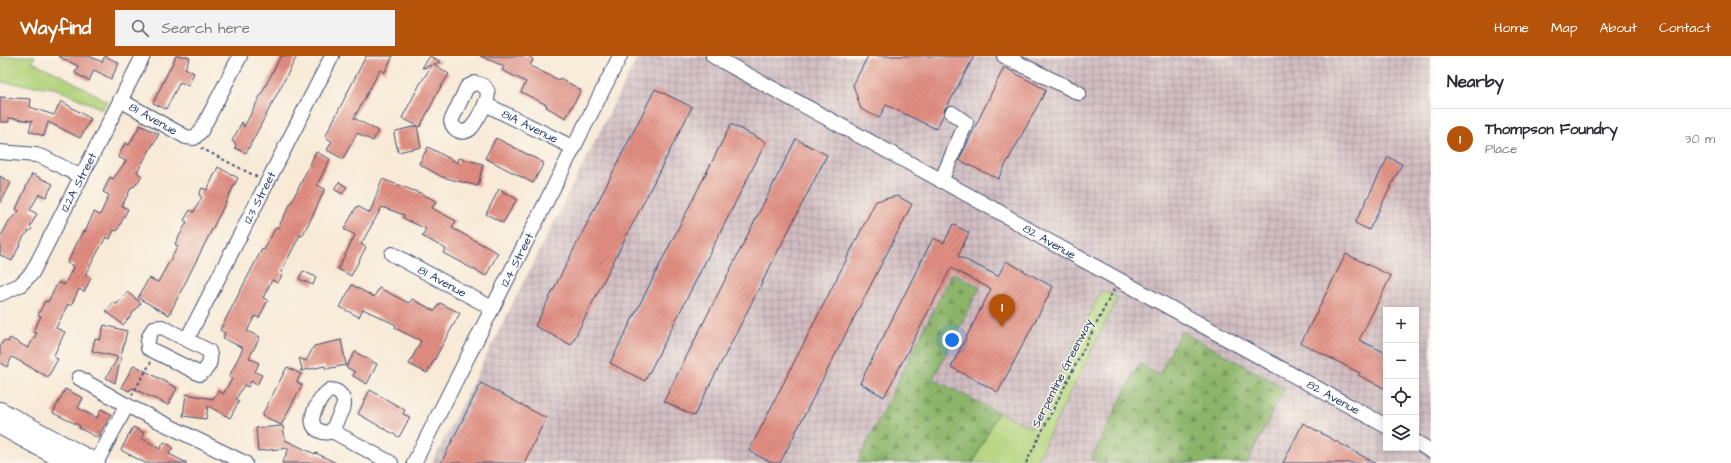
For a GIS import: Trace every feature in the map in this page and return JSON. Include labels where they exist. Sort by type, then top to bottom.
[{"type":"main road","points":[[0,411],[95,463]]},
{"type":"main road","points":[[0,426],[49,458],[69,463]]},
{"type":"main road","points":[[49,458],[65,452],[85,463]]},
{"type":"street","name":"122A Street","points":[[0,294],[20,285],[32,273],[80,176],[143,56]]},
{"type":"street","name":"81 Avenue","points":[[120,100],[186,137],[194,138],[201,131],[240,56]]},
{"type":"street","name":"123 Street","points":[[187,339],[332,56]]},
{"type":"street","name":"124 Street","points":[[414,463],[620,56]]},
{"type":"street","name":"82 Avenue","points":[[713,56],[1002,213],[1041,237],[1383,424]]},
{"type":"street","points":[[1004,56],[1079,93]]},
{"type":"street","name":"81A Avenue","points":[[485,104],[574,148]]},
{"type":"street","points":[[940,180],[966,123],[952,113]]},
{"type":"street","points":[[0,152],[45,158],[80,176]]},
{"type":"street","name":"81 Avenue","points":[[392,254],[492,308]]},
{"type":"street","points":[[79,378],[245,463]]},
{"type":"street","points":[[95,463],[128,403]]},
{"type":"street","points":[[332,431],[391,463]]},
{"type":"street","points":[[1419,444],[1431,451]]},
{"type":"path","points":[[198,146],[261,179]]},
{"type":"path","name":"Serpentine Greenway","points":[[1026,463],[1113,290]]},
{"type":"path","points":[[128,403],[154,357]]},
{"type":"shaded area","points":[[638,56],[1431,56],[1431,463],[1035,463],[1048,436],[933,379],[980,287],[953,273],[857,463],[432,463]]},
{"type":"green space","points":[[0,56],[35,56],[32,62],[61,75],[107,101],[102,109],[54,88],[0,82]]},
{"type":"green space","points":[[952,273],[980,287],[933,379],[998,412],[973,463],[857,463]]},
{"type":"green space","points":[[1102,290],[1118,298],[1035,463],[973,463],[998,412],[1032,428]]},
{"type":"green space","points":[[1181,331],[1285,388],[1247,463],[1098,463],[1091,459],[1139,364],[1159,375]]},
{"type":"building","points":[[58,56],[89,56],[102,62],[105,56],[119,63],[111,79],[94,70],[89,81],[75,73],[78,66]]},
{"type":"building","points":[[176,56],[186,56],[190,58],[185,68],[194,73],[188,86],[180,82],[166,109],[153,103]]},
{"type":"building","points":[[281,56],[297,56],[246,153],[235,148],[236,144],[232,141],[242,122],[244,127]]},
{"type":"building","points":[[366,56],[393,56],[385,72],[380,70],[354,118],[378,131],[373,141],[357,133],[343,159],[327,150],[332,141],[325,137]]},
{"type":"building","points":[[430,56],[441,62],[434,64],[449,74],[434,98],[420,127],[402,118],[432,65],[422,68]]},
{"type":"building","points":[[480,56],[528,56],[533,59],[530,66],[559,80],[560,78],[581,90],[566,118],[546,107],[547,105],[521,92],[526,82],[502,70],[504,66]]},
{"type":"building","points":[[868,56],[974,56],[945,108],[944,114],[936,129],[886,105],[879,118],[861,109],[853,85]]},
{"type":"building","points":[[1004,67],[1046,90],[998,179],[959,160]]},
{"type":"building","points":[[655,89],[692,107],[571,345],[535,326]]},
{"type":"building","points":[[0,97],[31,99],[30,107],[54,115],[61,101],[91,119],[80,138],[48,122],[44,136],[29,131],[32,121],[9,118],[9,122],[0,122]]},
{"type":"building","points":[[731,124],[766,142],[645,381],[610,363]]},
{"type":"building","points":[[140,125],[159,134],[137,172],[142,176],[134,187],[132,186],[122,206],[128,209],[117,231],[114,230],[110,239],[106,237],[85,275],[91,278],[84,292],[79,289],[71,306],[68,304],[56,328],[65,332],[53,357],[58,359],[48,377],[12,357],[7,367],[0,363],[0,346],[4,340],[8,342],[10,338],[28,348],[37,333],[33,332],[41,316],[38,315],[45,301],[48,302],[58,282],[64,285],[74,266],[67,263],[83,231],[85,232],[94,212],[100,215],[109,195],[103,192],[110,177],[113,179],[126,161],[118,157],[125,143],[129,145]]},
{"type":"building","points":[[417,126],[421,147],[398,152],[394,134],[396,131]]},
{"type":"building","points":[[496,138],[544,163],[533,183],[485,158]]},
{"type":"building","points":[[796,139],[827,155],[694,416],[664,401]]},
{"type":"building","points":[[428,147],[458,163],[459,158],[483,164],[478,186],[442,177],[419,164]]},
{"type":"building","points":[[316,152],[330,159],[317,185],[325,189],[302,236],[300,235],[281,272],[283,273],[278,283],[272,280],[263,298],[268,300],[259,318],[255,316],[247,331],[260,337],[249,358],[259,363],[255,372],[262,375],[257,385],[251,381],[248,387],[244,385],[236,399],[239,401],[230,418],[208,406],[206,419],[183,416],[186,394],[213,399],[218,391],[223,394],[232,379],[229,377],[243,348],[223,338],[225,333],[220,330],[262,249],[264,250],[276,227],[278,228]]},
{"type":"building","points":[[1388,157],[1402,164],[1369,230],[1355,223]]},
{"type":"building","points":[[218,167],[238,178],[169,315],[138,298],[149,278],[158,282],[178,246],[175,244],[187,222],[184,220],[190,210],[194,212],[202,197],[199,195],[202,188],[207,190]]},
{"type":"building","points":[[32,174],[53,184],[46,197],[39,194],[30,210],[37,214],[30,227],[32,229],[24,236],[12,261],[0,255],[0,238],[9,221],[19,211],[16,209]]},
{"type":"building","points":[[0,176],[11,183],[0,204]]},
{"type":"building","points":[[382,179],[420,193],[436,201],[432,208],[456,221],[452,228],[498,253],[486,276],[443,253],[446,249],[422,236],[426,229],[403,218],[404,215],[382,207],[361,244],[366,247],[351,276],[338,269],[355,235],[344,229],[357,206],[370,213]]},
{"type":"building","points":[[339,182],[347,187],[342,194],[334,189]]},
{"type":"building","points":[[499,189],[517,199],[503,223],[486,214]]},
{"type":"building","points":[[897,196],[912,204],[780,463],[772,463],[749,451],[876,201]]},
{"type":"building","points":[[953,224],[969,233],[958,256],[998,276],[1006,261],[1053,287],[998,392],[951,367],[991,289],[951,268],[884,397],[860,383],[933,238],[944,243]]},
{"type":"building","points":[[1346,254],[1391,276],[1359,340],[1383,352],[1383,388],[1358,375],[1360,373],[1301,343]]},
{"type":"building","points":[[303,271],[316,277],[313,285],[299,279]]},
{"type":"building","points":[[352,285],[374,297],[379,288],[409,303],[412,299],[435,311],[440,303],[460,313],[427,373],[409,364],[421,341],[395,328],[396,325],[363,309],[359,317],[340,307]]},
{"type":"building","points":[[127,292],[141,303],[123,325],[106,311],[114,302],[117,304]]},
{"type":"building","points":[[104,325],[127,331],[115,383],[106,378],[118,357],[92,351],[95,339],[100,340]]},
{"type":"building","points":[[341,340],[346,365],[326,369],[325,366],[300,371],[302,369],[299,358],[306,361],[314,346]]},
{"type":"building","points":[[355,352],[377,364],[367,384],[353,376],[355,372],[346,367]]},
{"type":"building","points":[[134,365],[177,388],[168,405],[132,388],[129,391],[121,387]]},
{"type":"building","points":[[287,367],[301,374],[297,382],[302,385],[281,425],[262,415]]},
{"type":"building","points":[[481,383],[546,418],[524,463],[441,463]]},
{"type":"building","points":[[65,389],[83,398],[78,408],[97,418],[101,409],[111,414],[98,438],[79,428],[80,426],[53,413]]},
{"type":"building","points":[[370,390],[405,410],[403,414],[410,417],[399,437],[358,414]]},
{"type":"building","points":[[1303,423],[1375,463],[1283,463]]},
{"type":"building","points":[[283,426],[285,440],[336,463],[282,463],[289,448],[258,451],[256,428]]},
{"type":"building","points":[[133,427],[144,433],[141,438],[160,449],[164,442],[173,447],[169,454],[187,463],[145,463],[121,450]]},
{"type":"place","name":"Thompson Foundry","points":[[1002,327]]}]
